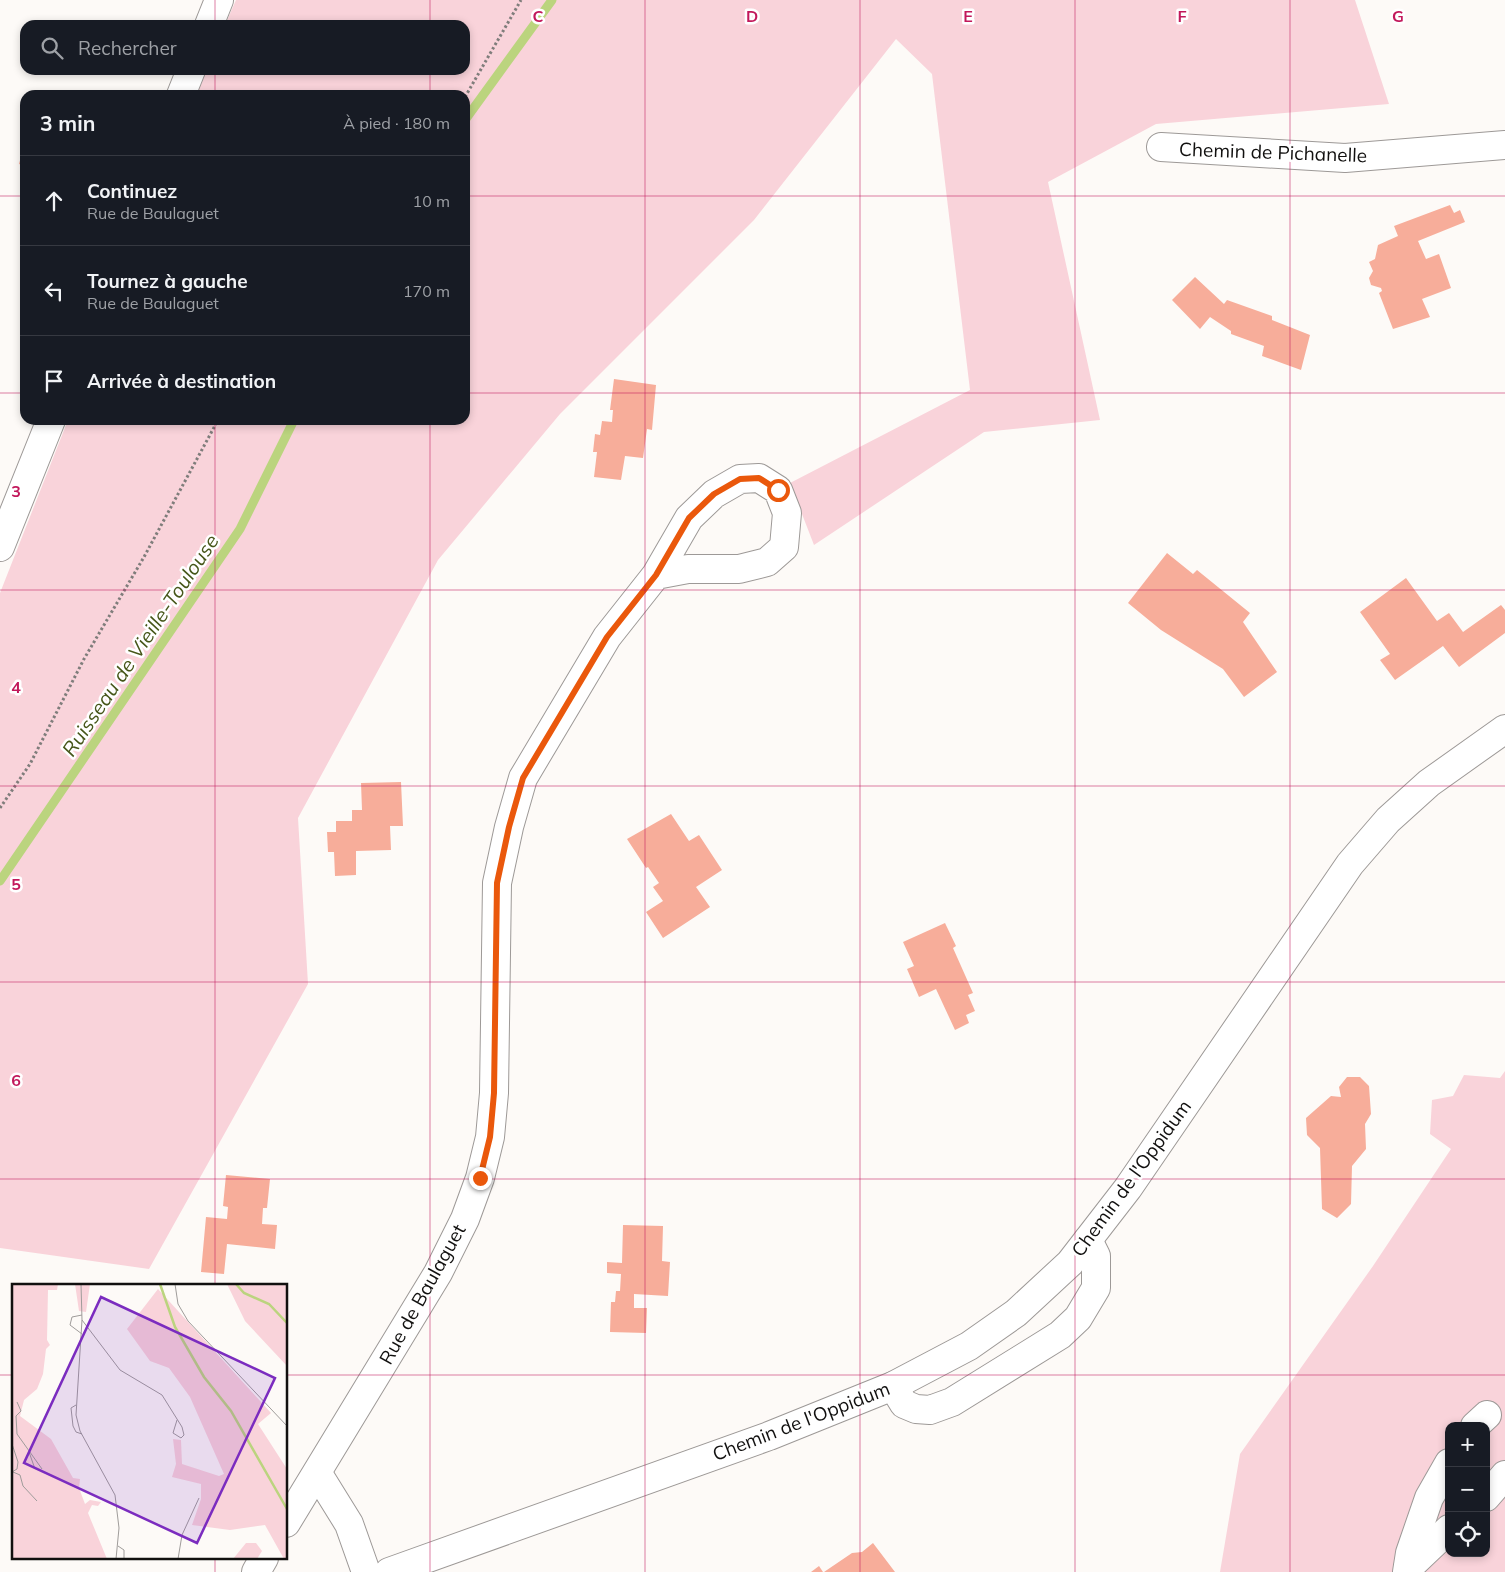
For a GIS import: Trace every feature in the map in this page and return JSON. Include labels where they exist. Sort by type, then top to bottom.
[{"type":"street","points":[[211,20],[219,0]]},
{"type":"street","points":[[183,90],[189,75]]},
{"type":"street","name":"Chemin de Pichanelle","points":[[1161,147],[1345,158],[1505,145]]},
{"type":"street","points":[[0,546],[49,425]]},
{"type":"street","name":"Rue de Baulaguet","points":[[288,1521],[438,1273],[465,1219],[480,1178],[490,1137],[494,1093],[497,883],[509,827],[523,778],[607,637],[656,575],[689,518],[714,494],[740,479],[759,478],[778,490],[787,513],[784,547],[767,562],[738,570],[688,569],[656,575]]},
{"type":"street","name":"Chemin de l'Oppidum","points":[[389,1572],[769,1436],[893,1386],[969,1346],[1016,1313],[1070,1263],[1128,1188],[1309,920],[1350,864],[1388,820],[1429,783],[1505,729]]},
{"type":"street","points":[[893,1386],[904,1404],[916,1409],[930,1410],[952,1402],[1060,1335],[1078,1318],[1096,1288],[1096,1256],[1088,1240]]},
{"type":"street","points":[[1407,1570],[1410,1553],[1429,1498],[1447,1467]]},
{"type":"street","points":[[318,1474],[349,1524],[366,1572]]},
{"type":"street","points":[[1490,1492],[1505,1475]]},
{"type":"street","points":[[1407,1570],[1445,1533]]},
{"type":"street","points":[[256,1572],[263,1560]]},
{"type":"path","points":[[469,90],[521,0]]},
{"type":"path","points":[[0,808],[30,764],[84,659],[144,557],[215,425]]},
{"type":"shaded area","points":[[236,0],[1355,0],[1389,104],[1156,124],[1048,182],[1100,420],[984,432],[814,545],[790,483],[970,390],[932,74],[896,39],[754,220],[560,414],[438,560],[298,818],[308,984],[149,1269],[0,1248],[0,593],[66,425],[470,425],[470,90],[197,90],[204,75],[470,75],[470,20],[227,20]]},
{"type":"shaded area","points":[[1505,1071],[1505,1572],[1220,1572],[1240,1454],[1373,1266],[1451,1149],[1430,1134],[1432,1100],[1453,1096],[1464,1075],[1500,1078]]},
{"type":"building","points":[[1450,205],[1454,213],[1460,210],[1465,222],[1418,241],[1426,259],[1439,254],[1451,288],[1422,299],[1430,317],[1393,329],[1379,293],[1382,291],[1381,288],[1371,285],[1369,278],[1373,271],[1369,262],[1375,259],[1378,245],[1398,236],[1394,226]]},
{"type":"building","points":[[1195,277],[1224,304],[1227,300],[1272,316],[1272,320],[1310,335],[1301,370],[1262,356],[1264,346],[1231,334],[1231,331],[1210,317],[1200,329],[1172,300]]},
{"type":"building","points":[[614,379],[656,385],[652,430],[647,429],[643,458],[625,456],[621,480],[594,477],[597,452],[593,452],[595,434],[600,435],[602,421],[612,422],[613,410],[610,410]]},
{"type":"building","points":[[1167,553],[1193,574],[1197,570],[1250,613],[1243,622],[1277,672],[1244,697],[1223,669],[1161,630],[1128,603]]},
{"type":"building","points":[[1406,578],[1437,621],[1449,613],[1463,632],[1501,605],[1505,610],[1505,633],[1459,667],[1443,646],[1395,680],[1380,660],[1390,654],[1360,612]]},
{"type":"building","points":[[401,782],[403,826],[390,826],[391,850],[356,851],[356,875],[335,876],[334,852],[328,852],[327,832],[336,832],[336,821],[352,821],[352,810],[362,810],[361,783]]},
{"type":"building","points":[[671,814],[689,841],[699,835],[722,870],[696,887],[710,907],[663,938],[646,912],[663,901],[653,887],[659,883],[648,867],[646,868],[627,839]]},
{"type":"building","points":[[945,923],[956,946],[953,948],[973,993],[968,995],[975,1011],[966,1015],[969,1023],[955,1030],[936,989],[919,997],[907,969],[914,966],[903,942]]},
{"type":"building","points":[[1347,1077],[1360,1077],[1369,1086],[1371,1114],[1365,1124],[1366,1149],[1352,1166],[1351,1204],[1337,1218],[1322,1209],[1320,1148],[1307,1135],[1306,1118],[1331,1096],[1341,1097],[1339,1087]]},
{"type":"building","points":[[226,1175],[270,1179],[267,1208],[263,1208],[262,1224],[277,1225],[275,1249],[227,1244],[224,1274],[201,1272],[206,1217],[227,1219],[228,1207],[223,1206]]},
{"type":"building","points":[[623,1225],[663,1226],[662,1261],[670,1262],[668,1296],[634,1294],[634,1308],[647,1308],[646,1333],[610,1332],[611,1302],[615,1302],[616,1291],[620,1291],[621,1274],[607,1273],[607,1262],[622,1263]]},
{"type":"building","points":[[873,1543],[895,1572],[824,1572],[852,1553],[862,1552]]},
{"type":"building","points":[[819,1566],[823,1572],[811,1572]]},
{"type":"waterway","name":"Ruisseau de Vieille-Toulouse","points":[[470,113],[552,0]]},
{"type":"waterway","name":"Ruisseau de Vieille-Toulouse","points":[[0,881],[240,529],[292,425]]},
{"type":"route","points":[[480,1178],[490,1137],[494,1093],[497,883],[509,827],[523,778],[607,637],[656,575],[689,518],[714,494],[740,479],[759,478],[778,490]]}]
